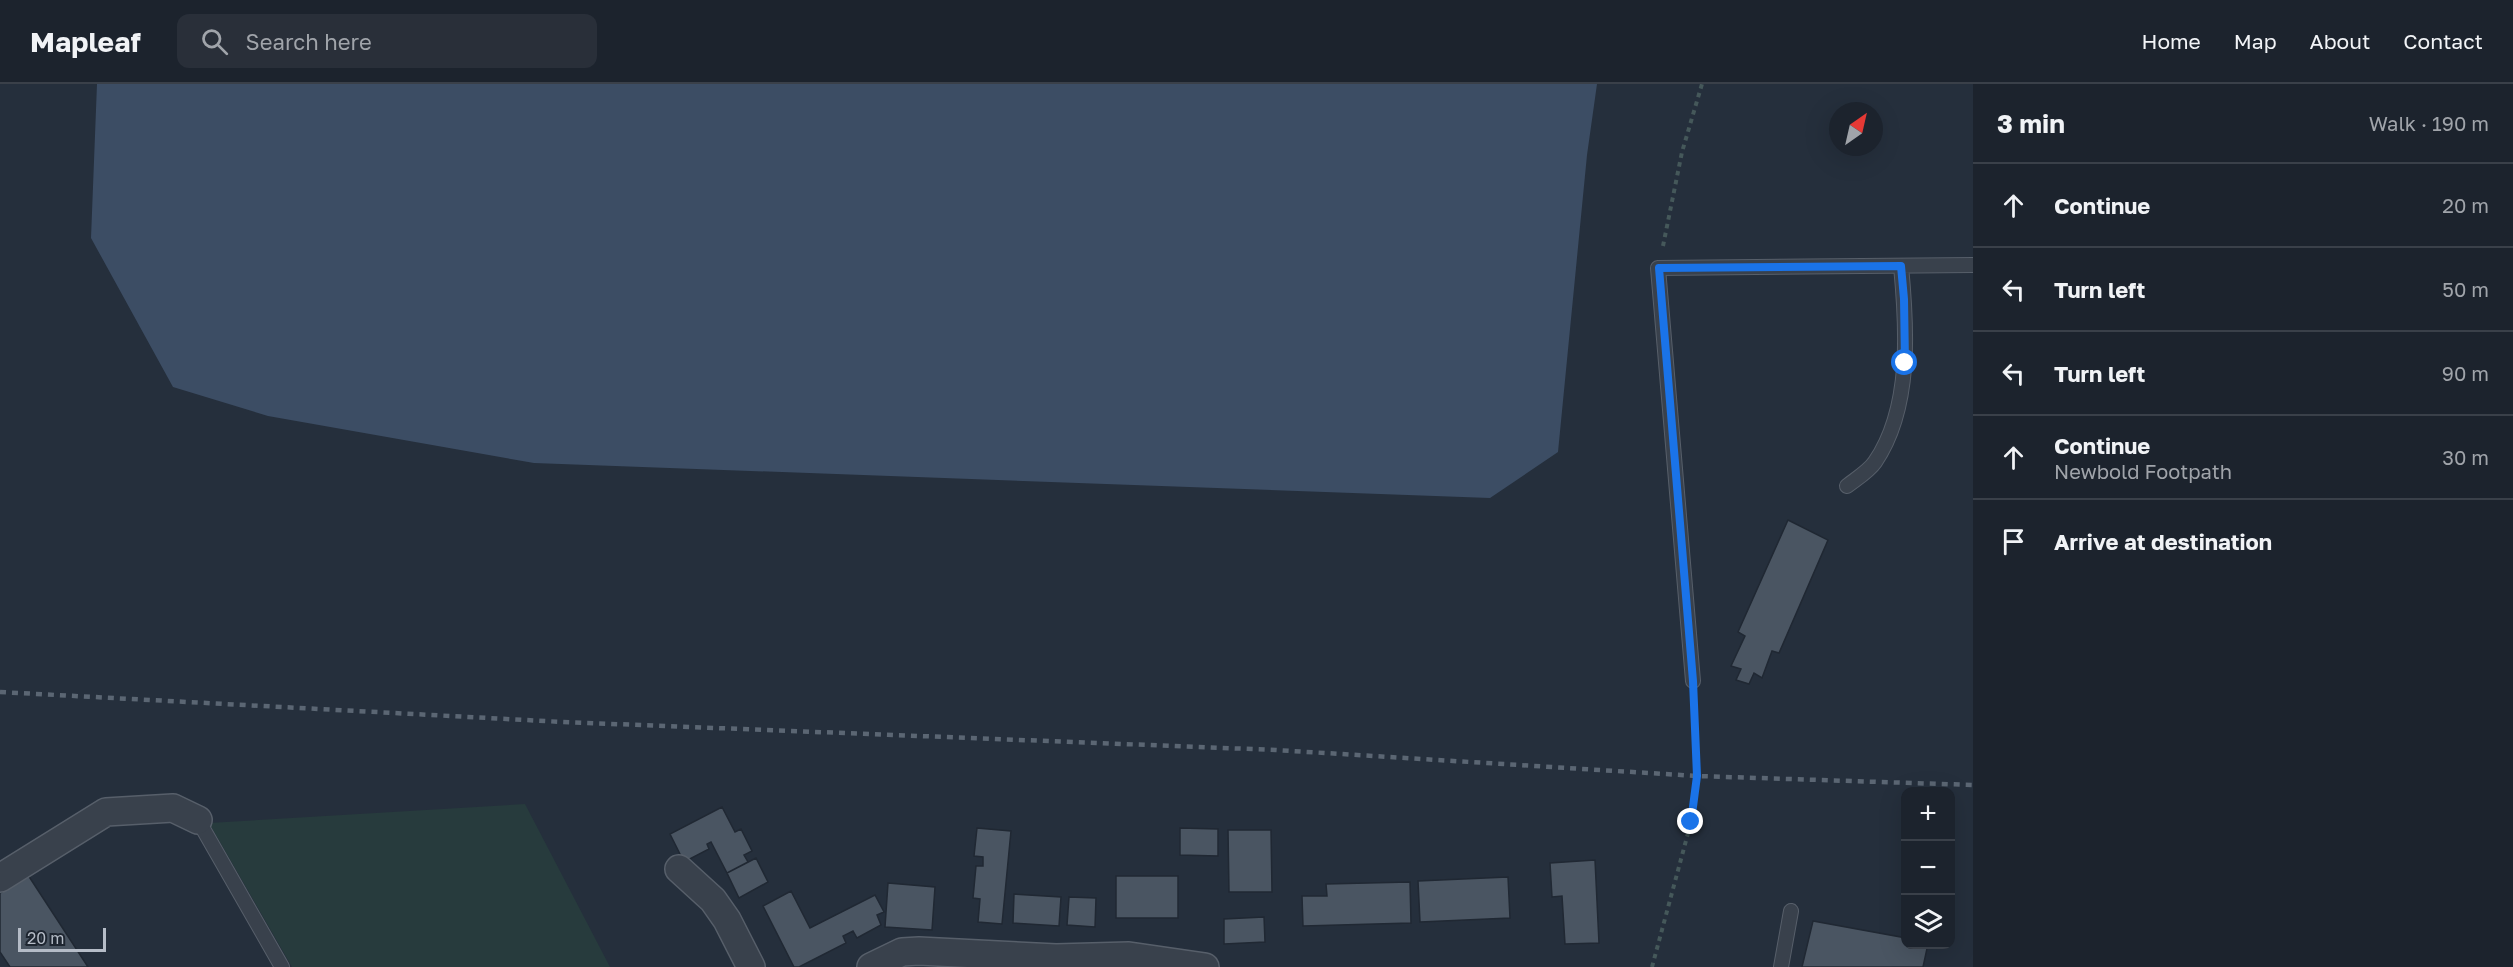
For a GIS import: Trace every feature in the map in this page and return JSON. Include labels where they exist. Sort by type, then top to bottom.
[{"type":"street","points":[[0,878],[106,812],[173,808],[198,820]]},
{"type":"street","points":[[679,868],[712,900],[727,920],[751,967]]},
{"type":"street","points":[[872,967],[902,952],[919,951],[1056,963],[1129,956],[1205,967]]},
{"type":"lane","points":[[1693,681],[1659,268],[1973,265]]},
{"type":"lane","points":[[1847,486],[1875,463],[1889,435],[1900,397],[1905,341],[1901,266]]},
{"type":"lane","points":[[198,820],[282,967]]},
{"type":"lane","points":[[1781,967],[1791,911]]},
{"type":"path","points":[[1659,268],[1682,152],[1702,84]]},
{"type":"path","points":[[1652,967],[1691,822],[1697,776],[1693,681]]},
{"type":"green space","points":[[525,804],[610,967],[292,967],[209,823]]},
{"type":"water","points":[[97,84],[1597,84],[1587,155],[1558,452],[1490,498],[534,463],[268,416],[173,387],[91,238]]},
{"type":"building","points":[[1788,520],[1828,540],[1779,653],[1772,651],[1762,678],[1754,673],[1749,684],[1736,680],[1741,669],[1731,666],[1745,636],[1738,632]]},
{"type":"building","points":[[722,807],[735,832],[741,829],[752,851],[744,855],[748,862],[727,873],[711,842],[707,844],[709,849],[684,862],[670,834]]},
{"type":"building","points":[[977,828],[1011,831],[1002,924],[978,922],[980,899],[973,898],[976,866],[983,866],[983,857],[974,856]]},
{"type":"building","points":[[1180,828],[1218,829],[1218,856],[1180,855]]},
{"type":"building","points":[[1228,830],[1271,830],[1272,892],[1229,892]]},
{"type":"building","points":[[756,858],[768,882],[739,898],[727,873]]},
{"type":"building","points":[[1595,860],[1599,943],[1565,944],[1562,896],[1552,897],[1550,863]]},
{"type":"building","points":[[28,875],[88,967],[10,967],[0,952],[0,893]]},
{"type":"building","points":[[1116,876],[1178,876],[1178,918],[1116,918]]},
{"type":"building","points":[[1508,877],[1510,918],[1420,922],[1418,881]]},
{"type":"building","points":[[1410,882],[1411,923],[1303,926],[1302,896],[1327,896],[1326,884]]},
{"type":"building","points":[[888,883],[935,887],[932,930],[885,927]]},
{"type":"building","points":[[791,891],[810,928],[875,895],[884,912],[877,915],[881,925],[857,938],[853,931],[843,936],[846,943],[799,967],[794,967],[763,906]]},
{"type":"building","points":[[1014,894],[1061,897],[1059,926],[1013,923]]},
{"type":"building","points":[[1069,897],[1096,898],[1095,927],[1067,925]]},
{"type":"building","points":[[1264,917],[1265,942],[1224,944],[1224,919]]},
{"type":"building","points":[[1813,921],[1901,937],[1901,949],[1927,949],[1923,967],[1802,967]]},
{"type":"railway","points":[[0,692],[563,722],[1276,750],[1697,776],[1973,785]]},
{"type":"route","points":[[1691,822],[1697,776],[1693,681],[1659,268],[1901,266],[1905,363]]}]
